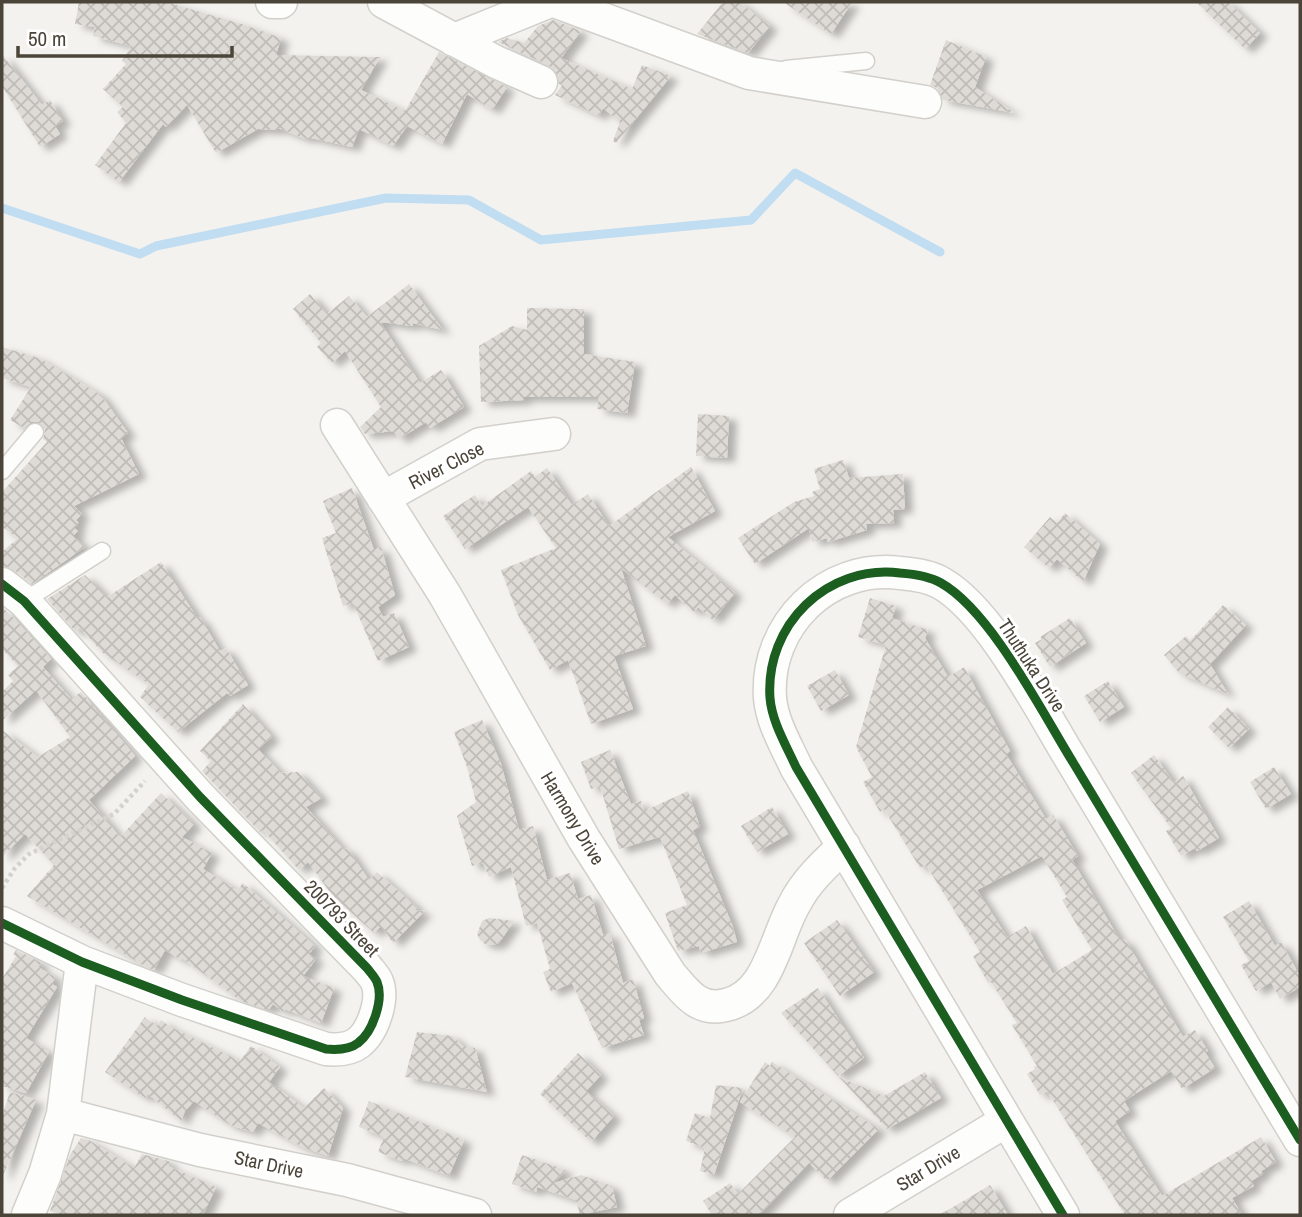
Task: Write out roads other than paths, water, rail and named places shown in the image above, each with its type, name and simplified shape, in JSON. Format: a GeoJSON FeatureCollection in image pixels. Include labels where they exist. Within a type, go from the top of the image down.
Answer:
{"type":"FeatureCollection","features":[{"type":"Feature","properties":{"kind":"street"},"geometry":{"type":"LineString","coordinates":[[272,2],[281,2]]}},
{"type":"Feature","properties":{"kind":"street"},"geometry":{"type":"LineString","coordinates":[[384,2],[541,82]]}},
{"type":"Feature","properties":{"kind":"street"},"geometry":{"type":"LineString","coordinates":[[454,40],[548,2]]}},
{"type":"Feature","properties":{"kind":"street"},"geometry":{"type":"LineString","coordinates":[[557,2],[749,72],[925,102]]}},
{"type":"Feature","properties":{"kind":"street","name":"Harmony Drive"},"geometry":{"type":"LineString","coordinates":[[337,425],[444,595],[584,839],[670,974],[687,994],[700,1004],[715,1008],[736,1003],[752,992],[762,979],[795,902],[817,872],[844,846]]}},
{"type":"Feature","properties":{"kind":"street","name":"River Close"},"geometry":{"type":"LineString","coordinates":[[383,498],[480,444],[554,433]]}},
{"type":"Feature","properties":{"kind":"street","name":"Thuthuka Drive"},"geometry":{"type":"LineString","coordinates":[[1063,1215],[796,767],[777,726],[770,698],[772,670],[778,645],[794,615],[820,592],[852,576],[885,571],[913,574],[940,582],[981,617],[1022,679],[1300,1140]]}},
{"type":"Feature","properties":{"kind":"street","name":"200793 Street"},"geometry":{"type":"LineString","coordinates":[[2,922],[82,962],[182,1000],[326,1049],[338,1050],[358,1044],[371,1026],[379,992],[376,981],[367,968],[165,760],[13,593]]}},
{"type":"Feature","properties":{"kind":"street"},"geometry":{"type":"LineString","coordinates":[[28,1215],[45,1174],[63,1114],[82,962]]}},
{"type":"Feature","properties":{"kind":"street","name":"Star Drive"},"geometry":{"type":"LineString","coordinates":[[63,1114],[200,1150],[347,1180],[475,1215]]}},
{"type":"Feature","properties":{"kind":"street","name":"Star Drive"},"geometry":{"type":"LineString","coordinates":[[850,1215],[1006,1121]]}},
{"type":"Feature","properties":{"kind":"lane"},"geometry":{"type":"LineString","coordinates":[[749,72],[866,61]]}},
{"type":"Feature","properties":{"kind":"lane"},"geometry":{"type":"LineString","coordinates":[[2,471],[35,432]]}},
{"type":"Feature","properties":{"kind":"lane"},"geometry":{"type":"LineString","coordinates":[[13,593],[102,551]]}},
{"type":"Feature","properties":{"kind":"waterway"},"geometry":{"type":"LineString","coordinates":[[2,208],[140,254],[156,246],[386,198],[469,200],[541,240],[751,220],[795,173],[940,252]]}}]}
